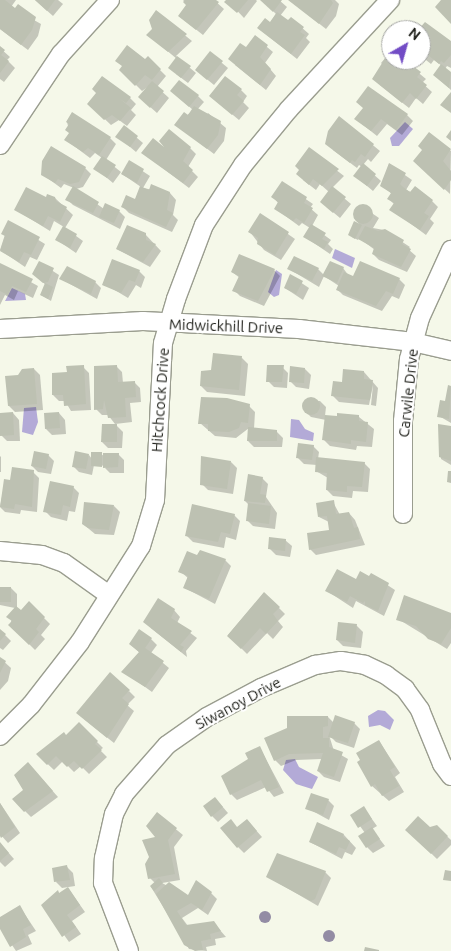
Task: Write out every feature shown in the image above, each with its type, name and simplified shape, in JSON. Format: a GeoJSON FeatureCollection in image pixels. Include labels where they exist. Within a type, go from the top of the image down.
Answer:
{"type":"FeatureCollection","features":[{"type":"Feature","properties":{"kind":"street"},"geometry":{"type":"LineString","coordinates":[[0,145],[62,54],[110,0]]}},
{"type":"Feature","properties":{"kind":"street","name":"Hitchcock Drive"},"geometry":{"type":"LineString","coordinates":[[0,736],[31,705],[80,642],[141,546],[150,522],[155,500],[163,343],[176,299],[204,225],[243,165],[290,109],[390,0]]}},
{"type":"Feature","properties":{"kind":"street","name":"Carwile Drive"},"geometry":{"type":"LineString","coordinates":[[403,514],[403,421],[413,342],[420,318],[451,250]]}},
{"type":"Feature","properties":{"kind":"street","name":"Midwickhill Drive"},"geometry":{"type":"LineString","coordinates":[[0,329],[143,321],[169,325],[300,329],[413,342],[451,351]]}},
{"type":"Feature","properties":{"kind":"street"},"geometry":{"type":"LineString","coordinates":[[0,551],[42,555],[64,563],[110,595]]}},
{"type":"Feature","properties":{"kind":"street","name":"Siwanoy Drive"},"geometry":{"type":"LineString","coordinates":[[129,951],[103,883],[104,858],[114,814],[129,789],[167,745],[207,717],[261,688],[315,665],[341,661],[365,665],[386,675],[405,690],[420,710],[442,764],[451,776]]}},
{"type":"Feature","properties":{"kind":"shaded area"},"geometry":{"type":"Polygon","coordinates":[[[405,122],[413,129],[399,146],[392,146],[390,138],[405,122]]]}},
{"type":"Feature","properties":{"kind":"shaded area"},"geometry":{"type":"Polygon","coordinates":[[[335,249],[355,258],[352,268],[332,258],[335,249]]]}},
{"type":"Feature","properties":{"kind":"shaded area"},"geometry":{"type":"Polygon","coordinates":[[[276,270],[282,274],[279,295],[274,297],[268,292],[276,270]]]}},
{"type":"Feature","properties":{"kind":"shaded area"},"geometry":{"type":"Polygon","coordinates":[[[12,288],[25,294],[26,300],[5,301],[12,288]]]}},
{"type":"Feature","properties":{"kind":"shaded area"},"geometry":{"type":"Polygon","coordinates":[[[36,407],[38,422],[33,435],[22,432],[24,408],[36,407]]]}},
{"type":"Feature","properties":{"kind":"shaded area"},"geometry":{"type":"Polygon","coordinates":[[[291,419],[299,420],[305,429],[314,433],[313,441],[290,437],[291,419]]]}},
{"type":"Feature","properties":{"kind":"shaded area"},"geometry":{"type":"Polygon","coordinates":[[[378,710],[385,711],[394,720],[390,730],[380,725],[369,727],[368,716],[378,710]]]}},
{"type":"Feature","properties":{"kind":"shaded area"},"geometry":{"type":"Polygon","coordinates":[[[295,759],[299,767],[318,777],[312,789],[296,784],[283,770],[286,760],[295,759]]]}},
{"type":"Feature","properties":{"kind":"building"},"geometry":{"type":"Polygon","coordinates":[[[0,0],[5,0],[15,8],[18,4],[36,17],[32,30],[21,45],[0,29],[0,0]]]}},
{"type":"Feature","properties":{"kind":"building"},"geometry":{"type":"Polygon","coordinates":[[[35,0],[55,0],[47,11],[35,0]]]}},
{"type":"Feature","properties":{"kind":"building"},"geometry":{"type":"Polygon","coordinates":[[[185,0],[216,0],[219,2],[196,30],[178,16],[186,5],[183,2],[185,0]]]}},
{"type":"Feature","properties":{"kind":"building"},"geometry":{"type":"Polygon","coordinates":[[[226,0],[248,0],[237,13],[224,2],[226,0]]]}},
{"type":"Feature","properties":{"kind":"building"},"geometry":{"type":"Polygon","coordinates":[[[260,0],[282,0],[273,12],[260,0]]]}},
{"type":"Feature","properties":{"kind":"building"},"geometry":{"type":"Polygon","coordinates":[[[288,0],[331,0],[333,3],[319,24],[288,0]]]}},
{"type":"Feature","properties":{"kind":"building"},"geometry":{"type":"Polygon","coordinates":[[[441,0],[451,0],[451,24],[435,7],[441,0]]]}},
{"type":"Feature","properties":{"kind":"building"},"geometry":{"type":"Polygon","coordinates":[[[156,10],[187,34],[168,52],[146,35],[152,29],[149,20],[156,10]]]}},
{"type":"Feature","properties":{"kind":"building"},"geometry":{"type":"Polygon","coordinates":[[[277,12],[288,20],[291,17],[304,27],[300,32],[305,35],[291,54],[257,28],[265,18],[270,22],[277,12]]]}},
{"type":"Feature","properties":{"kind":"building"},"geometry":{"type":"Polygon","coordinates":[[[431,26],[451,41],[451,55],[444,63],[441,61],[439,64],[431,57],[431,26]]]}},
{"type":"Feature","properties":{"kind":"building"},"geometry":{"type":"Polygon","coordinates":[[[255,35],[268,45],[260,57],[271,69],[260,85],[228,59],[240,43],[246,47],[255,35]]]}},
{"type":"Feature","properties":{"kind":"building"},"geometry":{"type":"Polygon","coordinates":[[[127,45],[145,59],[148,56],[161,69],[152,80],[145,75],[135,86],[119,70],[122,66],[115,61],[127,45]]]}},
{"type":"Feature","properties":{"kind":"building"},"geometry":{"type":"Polygon","coordinates":[[[0,46],[5,50],[1,55],[9,61],[0,73],[0,46]]]}},
{"type":"Feature","properties":{"kind":"building"},"geometry":{"type":"Polygon","coordinates":[[[210,51],[223,61],[207,80],[195,70],[210,51]]]}},
{"type":"Feature","properties":{"kind":"building"},"geometry":{"type":"Polygon","coordinates":[[[177,56],[191,66],[181,78],[168,68],[177,56]]]}},
{"type":"Feature","properties":{"kind":"building"},"geometry":{"type":"Polygon","coordinates":[[[441,64],[451,72],[449,88],[433,75],[441,64]]]}},
{"type":"Feature","properties":{"kind":"building"},"geometry":{"type":"Polygon","coordinates":[[[381,65],[381,70],[418,70],[421,72],[417,77],[427,85],[416,99],[410,93],[402,103],[372,79],[381,65]]]}},
{"type":"Feature","properties":{"kind":"building"},"geometry":{"type":"Polygon","coordinates":[[[102,76],[131,97],[126,103],[120,99],[131,108],[120,121],[112,115],[104,120],[87,104],[96,93],[92,89],[102,76]]]}},
{"type":"Feature","properties":{"kind":"building"},"geometry":{"type":"Polygon","coordinates":[[[225,76],[242,89],[237,95],[244,101],[232,115],[209,96],[225,76]]]}},
{"type":"Feature","properties":{"kind":"building"},"geometry":{"type":"Polygon","coordinates":[[[179,80],[199,95],[189,107],[170,91],[179,80]]]}},
{"type":"Feature","properties":{"kind":"building"},"geometry":{"type":"Polygon","coordinates":[[[152,81],[164,91],[150,108],[138,97],[152,81]]]}},
{"type":"Feature","properties":{"kind":"building"},"geometry":{"type":"Polygon","coordinates":[[[368,86],[408,114],[396,130],[381,119],[371,131],[354,119],[363,108],[356,102],[368,86]]]}},
{"type":"Feature","properties":{"kind":"building"},"geometry":{"type":"Polygon","coordinates":[[[451,92],[451,113],[440,105],[451,92]]]}},
{"type":"Feature","properties":{"kind":"building"},"geometry":{"type":"Polygon","coordinates":[[[194,106],[221,121],[218,135],[207,149],[174,125],[184,112],[188,115],[194,106]]]}},
{"type":"Feature","properties":{"kind":"building"},"geometry":{"type":"Polygon","coordinates":[[[72,112],[111,137],[99,155],[88,148],[83,152],[64,140],[69,133],[65,130],[69,124],[66,122],[72,112]]]}},
{"type":"Feature","properties":{"kind":"building"},"geometry":{"type":"Polygon","coordinates":[[[339,116],[374,144],[365,157],[361,154],[355,162],[352,160],[350,163],[325,144],[328,131],[339,116]]]}},
{"type":"Feature","properties":{"kind":"building"},"geometry":{"type":"Polygon","coordinates":[[[124,125],[138,136],[130,147],[115,137],[124,125]]]}},
{"type":"Feature","properties":{"kind":"building"},"geometry":{"type":"Polygon","coordinates":[[[169,129],[191,147],[183,161],[193,170],[183,183],[141,153],[153,138],[164,147],[159,141],[169,129]]]}},
{"type":"Feature","properties":{"kind":"building"},"geometry":{"type":"Polygon","coordinates":[[[451,130],[451,141],[446,137],[451,130]]]}},
{"type":"Feature","properties":{"kind":"building"},"geometry":{"type":"Polygon","coordinates":[[[429,132],[451,149],[443,161],[451,171],[451,180],[444,190],[413,161],[422,150],[418,146],[429,132]]]}},
{"type":"Feature","properties":{"kind":"building"},"geometry":{"type":"Polygon","coordinates":[[[51,146],[86,167],[79,182],[70,184],[58,179],[55,183],[41,175],[42,161],[51,146]]]}},
{"type":"Feature","properties":{"kind":"building"},"geometry":{"type":"Polygon","coordinates":[[[309,147],[339,169],[322,186],[313,179],[309,185],[296,174],[299,170],[295,166],[309,147]]]}},
{"type":"Feature","properties":{"kind":"building"},"geometry":{"type":"Polygon","coordinates":[[[102,156],[116,165],[107,178],[93,169],[102,156]]]}},
{"type":"Feature","properties":{"kind":"building"},"geometry":{"type":"Polygon","coordinates":[[[129,160],[144,169],[137,183],[121,174],[129,160]]]}},
{"type":"Feature","properties":{"kind":"building"},"geometry":{"type":"Polygon","coordinates":[[[363,163],[376,174],[367,186],[353,176],[363,163]]]}},
{"type":"Feature","properties":{"kind":"building"},"geometry":{"type":"Polygon","coordinates":[[[389,163],[406,173],[400,184],[403,187],[410,192],[415,186],[433,200],[424,213],[429,216],[420,230],[389,210],[394,203],[387,199],[391,193],[380,186],[389,163]]]}},
{"type":"Feature","properties":{"kind":"building"},"geometry":{"type":"Polygon","coordinates":[[[282,181],[307,197],[304,203],[313,208],[304,223],[296,218],[293,221],[274,209],[278,202],[271,197],[282,181]]]}},
{"type":"Feature","properties":{"kind":"building"},"geometry":{"type":"Polygon","coordinates":[[[151,184],[170,192],[167,210],[173,213],[166,227],[121,207],[126,195],[135,199],[140,186],[149,190],[151,184]]]}},
{"type":"Feature","properties":{"kind":"building"},"geometry":{"type":"Polygon","coordinates":[[[73,186],[99,202],[93,213],[65,200],[73,186]]]}},
{"type":"Feature","properties":{"kind":"building"},"geometry":{"type":"Polygon","coordinates":[[[332,186],[346,197],[333,213],[320,202],[332,186]]]}},
{"type":"Feature","properties":{"kind":"building"},"geometry":{"type":"Polygon","coordinates":[[[26,187],[46,197],[47,194],[55,197],[56,201],[67,207],[60,222],[48,216],[43,226],[14,210],[26,187]]]}},
{"type":"Feature","properties":{"kind":"building"},"geometry":{"type":"Polygon","coordinates":[[[105,203],[120,210],[114,223],[99,217],[105,203]]]}},
{"type":"Feature","properties":{"kind":"building"},"geometry":{"type":"Polygon","coordinates":[[[363,204],[370,207],[373,214],[370,221],[363,224],[356,221],[353,214],[356,207],[363,204]]]}},
{"type":"Feature","properties":{"kind":"building"},"geometry":{"type":"Polygon","coordinates":[[[260,213],[289,232],[275,255],[257,244],[258,238],[248,232],[260,213]]]}},
{"type":"Feature","properties":{"kind":"building"},"geometry":{"type":"Polygon","coordinates":[[[8,220],[40,237],[31,255],[24,252],[19,262],[0,251],[5,236],[1,234],[8,220]]]}},
{"type":"Feature","properties":{"kind":"building"},"geometry":{"type":"Polygon","coordinates":[[[354,221],[362,225],[355,239],[348,235],[354,221]]]}},
{"type":"Feature","properties":{"kind":"building"},"geometry":{"type":"Polygon","coordinates":[[[311,224],[326,233],[322,239],[328,242],[324,249],[303,237],[311,224]]]}},
{"type":"Feature","properties":{"kind":"building"},"geometry":{"type":"Polygon","coordinates":[[[127,225],[146,233],[146,240],[156,244],[143,262],[116,249],[127,225]]]}},
{"type":"Feature","properties":{"kind":"building"},"geometry":{"type":"Polygon","coordinates":[[[63,226],[77,234],[70,248],[55,240],[63,226]]]}},
{"type":"Feature","properties":{"kind":"building"},"geometry":{"type":"Polygon","coordinates":[[[365,226],[378,231],[385,229],[404,240],[402,244],[411,249],[401,267],[372,254],[374,248],[358,239],[365,226]]]}},
{"type":"Feature","properties":{"kind":"building"},"geometry":{"type":"Polygon","coordinates":[[[239,254],[275,269],[258,301],[232,291],[239,276],[231,272],[239,254]]]}},
{"type":"Feature","properties":{"kind":"building"},"geometry":{"type":"Polygon","coordinates":[[[294,256],[319,268],[312,281],[287,269],[294,256]]]}},
{"type":"Feature","properties":{"kind":"building"},"geometry":{"type":"Polygon","coordinates":[[[112,259],[140,270],[135,282],[129,280],[121,293],[102,285],[112,259]]]}},
{"type":"Feature","properties":{"kind":"building"},"geometry":{"type":"Polygon","coordinates":[[[39,261],[54,268],[48,282],[43,283],[32,274],[39,261]]]}},
{"type":"Feature","properties":{"kind":"building"},"geometry":{"type":"Polygon","coordinates":[[[330,261],[344,267],[337,283],[322,276],[330,261]]]}},
{"type":"Feature","properties":{"kind":"building"},"geometry":{"type":"Polygon","coordinates":[[[360,261],[400,278],[393,294],[386,291],[376,306],[336,290],[344,272],[353,276],[360,261]]]}},
{"type":"Feature","properties":{"kind":"building"},"geometry":{"type":"Polygon","coordinates":[[[0,263],[33,279],[26,292],[12,286],[8,295],[0,291],[0,263]]]}},
{"type":"Feature","properties":{"kind":"building"},"geometry":{"type":"Polygon","coordinates":[[[67,266],[96,281],[91,294],[59,279],[67,266]]]}},
{"type":"Feature","properties":{"kind":"building"},"geometry":{"type":"Polygon","coordinates":[[[290,274],[303,281],[296,294],[284,288],[290,274]]]}},
{"type":"Feature","properties":{"kind":"building"},"geometry":{"type":"Polygon","coordinates":[[[45,283],[53,287],[48,299],[40,295],[45,283]]]}},
{"type":"Feature","properties":{"kind":"building"},"geometry":{"type":"Polygon","coordinates":[[[213,353],[242,356],[239,390],[200,386],[201,371],[211,370],[213,353]]]}},
{"type":"Feature","properties":{"kind":"building"},"geometry":{"type":"Polygon","coordinates":[[[84,365],[86,404],[64,406],[63,395],[52,395],[52,373],[67,372],[66,366],[84,365]]]}},
{"type":"Feature","properties":{"kind":"building"},"geometry":{"type":"Polygon","coordinates":[[[117,365],[118,382],[135,381],[136,397],[125,398],[126,417],[108,418],[104,400],[103,409],[94,410],[94,366],[117,365]]]}},
{"type":"Feature","properties":{"kind":"building"},"geometry":{"type":"Polygon","coordinates":[[[267,365],[284,365],[282,382],[266,382],[267,365]]]}},
{"type":"Feature","properties":{"kind":"building"},"geometry":{"type":"Polygon","coordinates":[[[290,366],[305,368],[304,383],[289,382],[290,366]]]}},
{"type":"Feature","properties":{"kind":"building"},"geometry":{"type":"Polygon","coordinates":[[[34,368],[37,404],[8,406],[5,376],[18,375],[22,369],[34,368]]]}},
{"type":"Feature","properties":{"kind":"building"},"geometry":{"type":"Polygon","coordinates":[[[343,369],[364,371],[364,379],[373,380],[370,400],[331,396],[333,381],[342,382],[343,369]]]}},
{"type":"Feature","properties":{"kind":"building"},"geometry":{"type":"Polygon","coordinates":[[[448,385],[451,386],[449,419],[437,417],[440,400],[445,401],[448,385]]]}},
{"type":"Feature","properties":{"kind":"building"},"geometry":{"type":"Polygon","coordinates":[[[201,397],[227,398],[250,404],[248,423],[241,422],[239,428],[229,432],[208,431],[208,424],[198,424],[201,397]]]}},
{"type":"Feature","properties":{"kind":"building"},"geometry":{"type":"Polygon","coordinates":[[[311,397],[317,400],[320,406],[317,412],[311,415],[305,412],[302,406],[305,400],[311,397]]]}},
{"type":"Feature","properties":{"kind":"building"},"geometry":{"type":"Polygon","coordinates":[[[13,412],[14,435],[0,436],[0,413],[13,412]]]}},
{"type":"Feature","properties":{"kind":"building"},"geometry":{"type":"Polygon","coordinates":[[[59,412],[60,428],[45,429],[44,413],[59,412]]]}},
{"type":"Feature","properties":{"kind":"building"},"geometry":{"type":"Polygon","coordinates":[[[337,413],[359,415],[359,421],[368,422],[366,442],[351,440],[351,444],[322,440],[325,415],[337,416],[337,413]]]}},
{"type":"Feature","properties":{"kind":"building"},"geometry":{"type":"Polygon","coordinates":[[[102,424],[117,424],[117,442],[101,442],[102,424]]]}},
{"type":"Feature","properties":{"kind":"building"},"geometry":{"type":"Polygon","coordinates":[[[438,424],[451,426],[451,461],[439,457],[438,424]]]}},
{"type":"Feature","properties":{"kind":"building"},"geometry":{"type":"Polygon","coordinates":[[[248,427],[277,430],[277,441],[247,441],[248,427]]]}},
{"type":"Feature","properties":{"kind":"building"},"geometry":{"type":"Polygon","coordinates":[[[298,443],[314,445],[312,460],[296,458],[298,443]]]}},
{"type":"Feature","properties":{"kind":"building"},"geometry":{"type":"Polygon","coordinates":[[[34,451],[49,454],[46,469],[31,466],[34,451]]]}},
{"type":"Feature","properties":{"kind":"building"},"geometry":{"type":"Polygon","coordinates":[[[75,451],[89,454],[86,469],[72,467],[75,451]]]}},
{"type":"Feature","properties":{"kind":"building"},"geometry":{"type":"Polygon","coordinates":[[[91,452],[102,452],[102,467],[91,466],[91,452]]]}},
{"type":"Feature","properties":{"kind":"building"},"geometry":{"type":"Polygon","coordinates":[[[103,453],[119,453],[118,467],[103,468],[103,453]]]}},
{"type":"Feature","properties":{"kind":"building"},"geometry":{"type":"Polygon","coordinates":[[[201,456],[231,461],[227,489],[200,485],[201,456]]]}},
{"type":"Feature","properties":{"kind":"building"},"geometry":{"type":"Polygon","coordinates":[[[316,457],[365,462],[362,487],[347,486],[347,492],[326,490],[327,473],[315,472],[316,457]]]}},
{"type":"Feature","properties":{"kind":"building"},"geometry":{"type":"Polygon","coordinates":[[[12,467],[34,470],[32,507],[15,504],[14,509],[0,507],[4,479],[10,480],[12,467]]]}},
{"type":"Feature","properties":{"kind":"building"},"geometry":{"type":"Polygon","coordinates":[[[448,471],[451,471],[451,483],[447,482],[448,471]]]}},
{"type":"Feature","properties":{"kind":"building"},"geometry":{"type":"Polygon","coordinates":[[[248,474],[263,477],[260,494],[266,495],[265,503],[244,501],[248,474]]]}},
{"type":"Feature","properties":{"kind":"building"},"geometry":{"type":"Polygon","coordinates":[[[50,481],[74,486],[70,507],[63,505],[61,515],[43,512],[50,481]]]}},
{"type":"Feature","properties":{"kind":"building"},"geometry":{"type":"Polygon","coordinates":[[[334,500],[336,514],[349,512],[354,528],[358,527],[360,539],[309,550],[307,533],[329,530],[327,516],[318,517],[316,503],[334,500]]]}},
{"type":"Feature","properties":{"kind":"building"},"geometry":{"type":"Polygon","coordinates":[[[84,502],[114,505],[109,530],[88,528],[82,524],[84,502]]]}},
{"type":"Feature","properties":{"kind":"building"},"geometry":{"type":"Polygon","coordinates":[[[248,503],[271,506],[269,524],[246,521],[248,503]]]}},
{"type":"Feature","properties":{"kind":"building"},"geometry":{"type":"Polygon","coordinates":[[[192,504],[235,514],[230,534],[221,532],[218,542],[185,536],[192,504]]]}},
{"type":"Feature","properties":{"kind":"building"},"geometry":{"type":"Polygon","coordinates":[[[269,537],[286,539],[285,551],[268,549],[269,537]]]}},
{"type":"Feature","properties":{"kind":"building"},"geometry":{"type":"Polygon","coordinates":[[[200,550],[226,559],[209,599],[183,588],[188,576],[178,572],[187,551],[197,555],[200,550]]]}},
{"type":"Feature","properties":{"kind":"building"},"geometry":{"type":"Polygon","coordinates":[[[337,569],[356,579],[360,571],[369,576],[371,573],[389,583],[378,611],[365,605],[365,601],[363,603],[350,596],[347,602],[325,591],[337,569]]]}},
{"type":"Feature","properties":{"kind":"building"},"geometry":{"type":"Polygon","coordinates":[[[0,587],[11,587],[11,602],[0,602],[0,587]]]}},
{"type":"Feature","properties":{"kind":"building"},"geometry":{"type":"Polygon","coordinates":[[[264,592],[280,607],[273,614],[278,621],[266,634],[260,628],[241,649],[227,636],[264,592]]]}},
{"type":"Feature","properties":{"kind":"building"},"geometry":{"type":"Polygon","coordinates":[[[404,595],[451,613],[451,628],[441,644],[428,639],[416,626],[396,620],[404,595]]]}},
{"type":"Feature","properties":{"kind":"building"},"geometry":{"type":"Polygon","coordinates":[[[158,598],[175,609],[171,618],[192,631],[180,645],[184,647],[181,652],[143,622],[158,598]]]}},
{"type":"Feature","properties":{"kind":"building"},"geometry":{"type":"Polygon","coordinates":[[[29,601],[45,617],[36,629],[39,632],[29,645],[8,625],[12,621],[6,617],[16,606],[21,610],[29,601]]]}},
{"type":"Feature","properties":{"kind":"building"},"geometry":{"type":"Polygon","coordinates":[[[338,622],[357,624],[355,643],[336,640],[338,622]]]}},
{"type":"Feature","properties":{"kind":"building"},"geometry":{"type":"Polygon","coordinates":[[[0,629],[6,634],[0,641],[0,629]]]}},
{"type":"Feature","properties":{"kind":"building"},"geometry":{"type":"Polygon","coordinates":[[[139,629],[152,638],[145,648],[164,661],[145,687],[121,672],[139,652],[129,644],[139,629]]]}},
{"type":"Feature","properties":{"kind":"building"},"geometry":{"type":"Polygon","coordinates":[[[0,657],[6,661],[0,673],[0,657]]]}},
{"type":"Feature","properties":{"kind":"building"},"geometry":{"type":"Polygon","coordinates":[[[110,672],[130,690],[122,698],[129,704],[107,738],[76,713],[110,672]]]}},
{"type":"Feature","properties":{"kind":"building"},"geometry":{"type":"Polygon","coordinates":[[[335,715],[355,722],[348,743],[328,737],[335,715]]]}},
{"type":"Feature","properties":{"kind":"building"},"geometry":{"type":"Polygon","coordinates":[[[287,716],[328,716],[328,726],[323,727],[323,738],[329,738],[329,747],[343,752],[334,777],[317,771],[323,753],[289,754],[274,761],[264,738],[287,728],[287,716]]]}},
{"type":"Feature","properties":{"kind":"building"},"geometry":{"type":"Polygon","coordinates":[[[79,722],[98,741],[95,744],[102,750],[82,769],[74,761],[67,767],[56,756],[47,765],[36,754],[64,732],[66,735],[79,722]]]}},
{"type":"Feature","properties":{"kind":"building"},"geometry":{"type":"Polygon","coordinates":[[[379,740],[395,767],[390,770],[399,786],[382,796],[375,784],[371,787],[357,762],[360,760],[356,753],[379,740]]]}},
{"type":"Feature","properties":{"kind":"building"},"geometry":{"type":"Polygon","coordinates":[[[260,746],[279,787],[267,792],[261,780],[230,795],[221,776],[248,759],[245,753],[260,746]]]}},
{"type":"Feature","properties":{"kind":"building"},"geometry":{"type":"Polygon","coordinates":[[[28,762],[53,791],[24,812],[12,799],[23,790],[14,775],[28,762]]]}},
{"type":"Feature","properties":{"kind":"building"},"geometry":{"type":"Polygon","coordinates":[[[311,793],[329,799],[323,815],[305,809],[311,793]]]}},
{"type":"Feature","properties":{"kind":"building"},"geometry":{"type":"Polygon","coordinates":[[[215,797],[223,807],[211,817],[203,806],[215,797]]]}},
{"type":"Feature","properties":{"kind":"building"},"geometry":{"type":"Polygon","coordinates":[[[0,803],[15,827],[1,838],[0,836],[0,803]]]}},
{"type":"Feature","properties":{"kind":"building"},"geometry":{"type":"Polygon","coordinates":[[[364,806],[372,819],[358,828],[350,815],[364,806]]]}},
{"type":"Feature","properties":{"kind":"building"},"geometry":{"type":"Polygon","coordinates":[[[157,812],[177,828],[168,840],[175,874],[148,879],[145,864],[149,857],[142,840],[155,837],[146,826],[157,812]]]}},
{"type":"Feature","properties":{"kind":"building"},"geometry":{"type":"Polygon","coordinates":[[[418,816],[430,827],[437,825],[448,836],[431,854],[405,830],[418,816]]]}},
{"type":"Feature","properties":{"kind":"building"},"geometry":{"type":"Polygon","coordinates":[[[231,819],[237,827],[247,819],[257,831],[237,848],[220,828],[231,819]]]}},
{"type":"Feature","properties":{"kind":"building"},"geometry":{"type":"Polygon","coordinates":[[[317,822],[344,834],[343,837],[350,841],[346,850],[339,847],[336,854],[309,842],[317,822]]]}},
{"type":"Feature","properties":{"kind":"building"},"geometry":{"type":"Polygon","coordinates":[[[372,827],[380,839],[366,848],[358,836],[372,827]]]}},
{"type":"Feature","properties":{"kind":"building"},"geometry":{"type":"Polygon","coordinates":[[[0,842],[9,853],[0,861],[0,842]]]}},
{"type":"Feature","properties":{"kind":"building"},"geometry":{"type":"Polygon","coordinates":[[[277,853],[326,871],[315,899],[311,901],[266,877],[277,853]]]}},
{"type":"Feature","properties":{"kind":"building"},"geometry":{"type":"Polygon","coordinates":[[[67,865],[70,880],[54,882],[52,868],[67,865]]]}},
{"type":"Feature","properties":{"kind":"building"},"geometry":{"type":"Polygon","coordinates":[[[445,870],[451,871],[451,881],[443,880],[445,870]]]}},
{"type":"Feature","properties":{"kind":"building"},"geometry":{"type":"Polygon","coordinates":[[[159,878],[163,883],[154,891],[150,886],[159,878]]]}},
{"type":"Feature","properties":{"kind":"building"},"geometry":{"type":"Polygon","coordinates":[[[196,880],[212,892],[202,910],[191,903],[177,911],[186,925],[214,921],[221,931],[210,934],[211,939],[201,941],[203,950],[195,951],[184,945],[156,894],[169,882],[188,895],[196,880]]]}},
{"type":"Feature","properties":{"kind":"building"},"geometry":{"type":"Polygon","coordinates":[[[68,887],[80,905],[67,915],[76,927],[62,937],[41,905],[58,890],[59,893],[68,887]]]}},
{"type":"Feature","properties":{"kind":"building"},"geometry":{"type":"Polygon","coordinates":[[[20,905],[31,925],[23,929],[26,937],[10,947],[0,929],[0,917],[20,905]]]}},
{"type":"Feature","properties":{"kind":"building"},"geometry":{"type":"Polygon","coordinates":[[[365,947],[379,950],[379,951],[364,951],[365,947]]]}}]}
